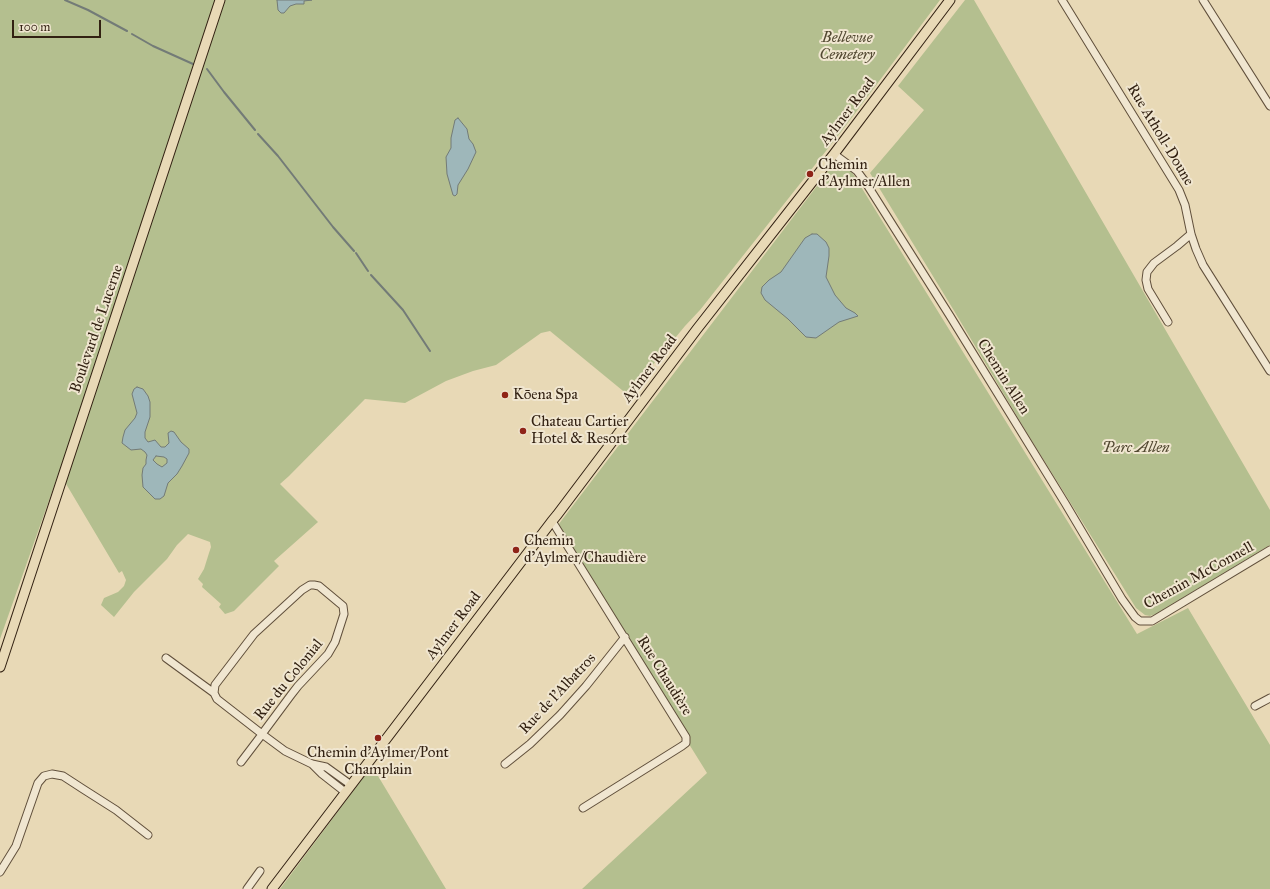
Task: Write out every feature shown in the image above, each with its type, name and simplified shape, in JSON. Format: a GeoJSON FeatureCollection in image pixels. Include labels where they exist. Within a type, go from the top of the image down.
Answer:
{"type":"FeatureCollection","features":[{"type":"Feature","properties":{"kind":"main road","name":"Boulevard de Lucerne"},"geometry":{"type":"LineString","coordinates":[[0,666],[220,0]]}},
{"type":"Feature","properties":{"kind":"main road","name":"Aylmer Road"},"geometry":{"type":"LineString","coordinates":[[272,889],[697,329],[834,154],[950,0]]}},
{"type":"Feature","properties":{"kind":"street","name":"Rue Atholl-Doune"},"geometry":{"type":"LineString","coordinates":[[1062,0],[1179,190],[1185,205],[1191,234],[1204,265],[1270,371]]}},
{"type":"Feature","properties":{"kind":"street"},"geometry":{"type":"LineString","coordinates":[[1203,0],[1270,106]]}},
{"type":"Feature","properties":{"kind":"street","name":"Chemin Allen"},"geometry":{"type":"LineString","coordinates":[[834,154],[857,170],[866,183],[1061,497],[1122,599],[1135,617],[1140,621]]}},
{"type":"Feature","properties":{"kind":"street"},"geometry":{"type":"LineString","coordinates":[[1168,322],[1148,289],[1146,280],[1147,272],[1154,263],[1191,234]]}},
{"type":"Feature","properties":{"kind":"street","name":"Rue Chaudière"},"geometry":{"type":"LineString","coordinates":[[552,520],[686,737],[686,743],[583,808]]}},
{"type":"Feature","properties":{"kind":"street","name":"Chemin McConnell"},"geometry":{"type":"LineString","coordinates":[[1140,621],[1152,621],[1270,550]]}},
{"type":"Feature","properties":{"kind":"street","name":"Rue du Colonial"},"geometry":{"type":"LineString","coordinates":[[214,694],[215,685],[254,634],[307,587],[314,585],[318,586],[341,603],[344,614],[334,646],[298,686],[241,762]]}},
{"type":"Feature","properties":{"kind":"street","name":"Rue de l'Albatros"},"geometry":{"type":"LineString","coordinates":[[505,764],[530,744],[560,715],[586,686],[625,637]]}},
{"type":"Feature","properties":{"kind":"street"},"geometry":{"type":"LineString","coordinates":[[166,658],[214,694],[217,699],[262,734],[293,756],[312,764],[326,767],[348,789]]}},
{"type":"Feature","properties":{"kind":"street"},"geometry":{"type":"LineString","coordinates":[[1256,706],[1270,698]]}},
{"type":"Feature","properties":{"kind":"street"},"geometry":{"type":"LineString","coordinates":[[0,872],[16,846],[38,783],[44,776],[56,774],[63,776],[116,810],[148,835]]}},
{"type":"Feature","properties":{"kind":"street"},"geometry":{"type":"LineString","coordinates":[[247,889],[260,871]]}},
{"type":"Feature","properties":{"kind":"green space","name":"Bellevue Cemetery"},"geometry":{"type":"Polygon","coordinates":[[[0,0],[940,0],[841,132],[700,310],[628,395],[550,331],[541,333],[496,365],[473,371],[446,381],[405,403],[365,399],[280,484],[318,522],[274,561],[279,566],[234,611],[225,614],[219,607],[221,604],[202,587],[203,584],[198,579],[204,569],[211,547],[210,542],[188,534],[177,545],[167,559],[134,592],[114,617],[101,605],[104,598],[118,592],[124,586],[126,580],[122,571],[119,573],[59,472],[0,639],[0,0]]]}},
{"type":"Feature","properties":{"kind":"green space","name":"Parc Allen"},"geometry":{"type":"Polygon","coordinates":[[[965,0],[974,0],[1270,510],[1270,545],[1156,614],[1150,616],[1145,615],[1136,608],[1027,433],[870,173],[924,110],[898,86],[965,0]]]}},
{"type":"Feature","properties":{"kind":"green space"},"geometry":{"type":"Polygon","coordinates":[[[836,161],[847,164],[1137,634],[1188,608],[1270,745],[1270,889],[582,889],[707,773],[555,529],[836,161]]]}},
{"type":"Feature","properties":{"kind":"green space"},"geometry":{"type":"Polygon","coordinates":[[[372,766],[446,889],[280,889],[372,766]]]}},
{"type":"Feature","properties":{"kind":"water"},"geometry":{"type":"Polygon","coordinates":[[[277,0],[312,0],[304,1],[304,4],[290,6],[284,13],[281,13],[278,10],[277,0]]]}},
{"type":"Feature","properties":{"kind":"water"},"geometry":{"type":"Polygon","coordinates":[[[458,118],[467,129],[469,139],[476,152],[458,185],[457,194],[455,196],[453,195],[447,174],[446,157],[451,148],[451,138],[455,120],[458,118]]]}},
{"type":"Feature","properties":{"kind":"water"},"geometry":{"type":"Polygon","coordinates":[[[812,234],[817,234],[826,242],[829,248],[826,277],[835,295],[846,308],[858,316],[839,322],[816,338],[806,337],[788,319],[765,300],[761,293],[762,287],[781,272],[805,238],[812,234]]]}},
{"type":"Feature","properties":{"kind":"water"},"geometry":{"type":"Polygon","coordinates":[[[137,387],[143,389],[150,402],[150,417],[145,432],[145,438],[148,442],[155,440],[161,447],[165,447],[169,443],[168,433],[171,431],[174,432],[181,442],[189,449],[189,453],[182,466],[177,474],[168,483],[164,496],[160,499],[155,499],[143,487],[142,475],[143,468],[146,464],[147,455],[145,452],[141,449],[131,450],[122,443],[125,430],[135,418],[137,413],[132,394],[134,389],[137,387]],[[156,456],[153,460],[162,467],[167,463],[167,459],[156,456]]]}},
{"type":"Feature","properties":{"kind":"waterway"},"geometry":{"type":"LineString","coordinates":[[65,0],[88,10],[127,31]]}},
{"type":"Feature","properties":{"kind":"waterway"},"geometry":{"type":"LineString","coordinates":[[132,34],[153,46],[193,64]]}},
{"type":"Feature","properties":{"kind":"waterway"},"geometry":{"type":"LineString","coordinates":[[207,69],[255,130]]}},
{"type":"Feature","properties":{"kind":"waterway"},"geometry":{"type":"LineString","coordinates":[[258,134],[278,156],[333,227],[354,251]]}},
{"type":"Feature","properties":{"kind":"waterway"},"geometry":{"type":"LineString","coordinates":[[356,253],[368,271]]}},
{"type":"Feature","properties":{"kind":"waterway"},"geometry":{"type":"LineString","coordinates":[[371,275],[403,310],[430,351]]}},
{"type":"Feature","properties":{"kind":"place","name":"Chemin d'Aylmer/Allen"},"geometry":{"type":"Point","coordinates":[810,174]}},
{"type":"Feature","properties":{"kind":"place","name":"Kōena Spa"},"geometry":{"type":"Point","coordinates":[505,395]}},
{"type":"Feature","properties":{"kind":"place","name":"Chateau Cartier Hotel & Resort"},"geometry":{"type":"Point","coordinates":[523,431]}},
{"type":"Feature","properties":{"kind":"place","name":"Chemin d'Aylmer/Chaudière"},"geometry":{"type":"Point","coordinates":[516,550]}},
{"type":"Feature","properties":{"kind":"place","name":"Chemin d'Aylmer/Pont Champlain"},"geometry":{"type":"Point","coordinates":[378,738]}}]}
